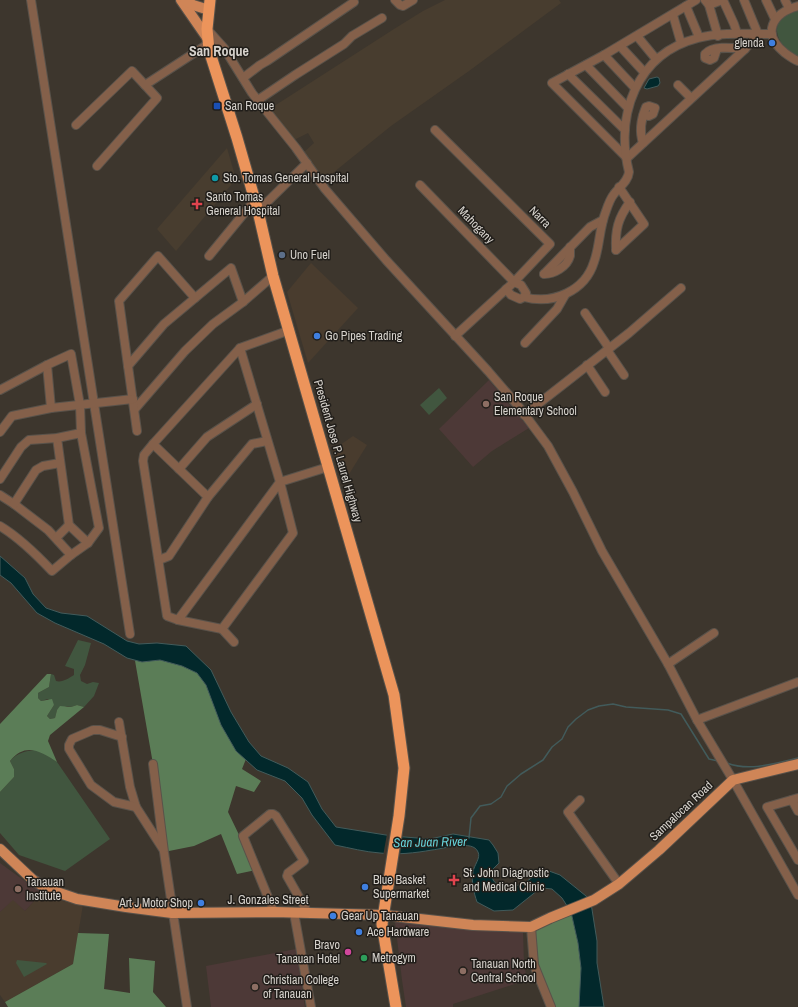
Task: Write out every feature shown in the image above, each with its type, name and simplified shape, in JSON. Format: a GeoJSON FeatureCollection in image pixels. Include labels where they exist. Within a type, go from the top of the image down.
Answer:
{"type":"FeatureCollection","features":[{"type":"Feature","properties":{"kind":"highway","name":"President Jose P. Laurel Highway"},"geometry":{"type":"LineString","coordinates":[[210,5],[208,38],[255,200],[274,276],[328,467],[394,695],[404,768],[399,816],[384,902],[382,924],[396,1007]]}},
{"type":"Feature","properties":{"kind":"highway","name":"President Jose P. Laurel Highway"},"geometry":{"type":"LineString","coordinates":[[384,915],[388,922],[402,1007]]}},
{"type":"Feature","properties":{"kind":"main road"},"geometry":{"type":"LineString","coordinates":[[181,0],[208,38]]}},
{"type":"Feature","properties":{"kind":"main road"},"geometry":{"type":"LineString","coordinates":[[185,0],[193,5],[210,5]]}},
{"type":"Feature","properties":{"kind":"main road","name":"Sampalocan Road"},"geometry":{"type":"LineString","coordinates":[[531,928],[550,918],[594,900],[619,884],[659,850],[733,780],[798,764]]}},
{"type":"Feature","properties":{"kind":"main road","name":"J. Gonzales Street"},"geometry":{"type":"LineString","coordinates":[[0,850],[33,880],[48,889],[82,900],[126,907],[172,913],[294,912],[384,915],[473,925],[531,928]]}},
{"type":"Feature","properties":{"kind":"street"},"geometry":{"type":"LineString","coordinates":[[31,0],[130,634]]}},
{"type":"Feature","properties":{"kind":"street"},"geometry":{"type":"LineString","coordinates":[[395,0],[400,5],[404,6],[414,0]]}},
{"type":"Feature","properties":{"kind":"street"},"geometry":{"type":"LineString","coordinates":[[627,158],[552,83],[604,56],[696,0]]}},
{"type":"Feature","properties":{"kind":"street"},"geometry":{"type":"LineString","coordinates":[[718,36],[707,3],[722,0],[734,24],[737,34]]}},
{"type":"Feature","properties":{"kind":"street"},"geometry":{"type":"LineString","coordinates":[[744,0],[758,34]]}},
{"type":"Feature","properties":{"kind":"street"},"geometry":{"type":"LineString","coordinates":[[766,0],[775,19]]}},
{"type":"Feature","properties":{"kind":"street"},"geometry":{"type":"LineString","coordinates":[[785,0],[789,8]]}},
{"type":"Feature","properties":{"kind":"street"},"geometry":{"type":"LineString","coordinates":[[243,78],[354,2]]}},
{"type":"Feature","properties":{"kind":"street"},"geometry":{"type":"LineString","coordinates":[[686,6],[699,38]]}},
{"type":"Feature","properties":{"kind":"street"},"geometry":{"type":"LineString","coordinates":[[798,6],[789,8],[775,19],[771,34],[776,46],[798,61]]}},
{"type":"Feature","properties":{"kind":"street"},"geometry":{"type":"LineString","coordinates":[[673,14],[681,43]]}},
{"type":"Feature","properties":{"kind":"street"},"geometry":{"type":"LineString","coordinates":[[258,100],[344,44],[352,36],[382,18]]}},
{"type":"Feature","properties":{"kind":"street"},"geometry":{"type":"LineString","coordinates":[[506,289],[511,295],[520,299],[525,295],[531,299],[554,298],[565,295],[579,286],[588,276],[594,264],[603,220],[612,196],[628,177],[629,172],[625,130],[628,108],[635,88],[644,72],[656,59],[681,43],[699,38],[737,34],[771,34]]}},
{"type":"Feature","properties":{"kind":"street"},"geometry":{"type":"LineString","coordinates":[[627,158],[745,49],[758,34]]}},
{"type":"Feature","properties":{"kind":"street"},"geometry":{"type":"LineString","coordinates":[[637,36],[656,59]]}},
{"type":"Feature","properties":{"kind":"street"},"geometry":{"type":"LineString","coordinates":[[145,85],[208,38],[224,48],[258,100],[307,163],[325,189],[357,227],[485,368],[524,415],[548,446],[574,492],[602,551],[668,664],[697,720],[798,895]]}},
{"type":"Feature","properties":{"kind":"street"},"geometry":{"type":"LineString","coordinates":[[620,46],[644,72]]}},
{"type":"Feature","properties":{"kind":"street"},"geometry":{"type":"LineString","coordinates":[[717,49],[726,47],[745,49]]}},
{"type":"Feature","properties":{"kind":"street"},"geometry":{"type":"LineString","coordinates":[[604,56],[635,88]]}},
{"type":"Feature","properties":{"kind":"street"},"geometry":{"type":"LineString","coordinates":[[586,65],[628,108]]}},
{"type":"Feature","properties":{"kind":"street"},"geometry":{"type":"LineString","coordinates":[[76,125],[132,71],[157,98],[97,166]]}},
{"type":"Feature","properties":{"kind":"street"},"geometry":{"type":"LineString","coordinates":[[568,74],[625,130]]}},
{"type":"Feature","properties":{"kind":"street"},"geometry":{"type":"LineString","coordinates":[[678,85],[691,98]]}},
{"type":"Feature","properties":{"kind":"street"},"geometry":{"type":"LineString","coordinates":[[643,115],[641,136],[643,143]]}},
{"type":"Feature","properties":{"kind":"street","name":"Narra"},"geometry":{"type":"LineString","coordinates":[[435,130],[550,244],[514,282],[455,336]]}},
{"type":"Feature","properties":{"kind":"street"},"geometry":{"type":"LineString","coordinates":[[258,211],[307,163]]}},
{"type":"Feature","properties":{"kind":"street","name":"Mahogany"},"geometry":{"type":"LineString","coordinates":[[420,185],[514,282],[521,285],[525,295]]}},
{"type":"Feature","properties":{"kind":"street"},"geometry":{"type":"LineString","coordinates":[[619,187],[630,202],[644,224],[616,250],[615,240],[617,226],[622,212],[630,202]]}},
{"type":"Feature","properties":{"kind":"street"},"geometry":{"type":"LineString","coordinates":[[209,256],[255,200]]}},
{"type":"Feature","properties":{"kind":"street"},"geometry":{"type":"LineString","coordinates":[[570,247],[590,227],[603,220]]}},
{"type":"Feature","properties":{"kind":"street"},"geometry":{"type":"LineString","coordinates":[[137,431],[119,301],[158,256],[195,298]]}},
{"type":"Feature","properties":{"kind":"street"},"geometry":{"type":"LineString","coordinates":[[128,366],[164,324],[231,268],[243,302]]}},
{"type":"Feature","properties":{"kind":"street"},"geometry":{"type":"LineString","coordinates":[[135,409],[185,352],[213,324],[243,302],[274,276]]}},
{"type":"Feature","properties":{"kind":"street"},"geometry":{"type":"LineString","coordinates":[[524,415],[629,333],[681,288]]}},
{"type":"Feature","properties":{"kind":"street"},"geometry":{"type":"LineString","coordinates":[[525,343],[557,309],[565,295]]}},
{"type":"Feature","properties":{"kind":"street"},"geometry":{"type":"LineString","coordinates":[[585,313],[624,375]]}},
{"type":"Feature","properties":{"kind":"street"},"geometry":{"type":"LineString","coordinates":[[234,642],[222,630],[167,616],[143,461],[144,455],[240,348],[290,330]]}},
{"type":"Feature","properties":{"kind":"street"},"geometry":{"type":"LineString","coordinates":[[222,630],[292,532],[280,482],[240,348]]}},
{"type":"Feature","properties":{"kind":"street"},"geometry":{"type":"LineString","coordinates":[[0,390],[71,354],[80,405],[81,433],[99,528],[88,543],[52,571],[33,551],[10,532],[0,526]]}},
{"type":"Feature","properties":{"kind":"street"},"geometry":{"type":"LineString","coordinates":[[47,365],[51,408]]}},
{"type":"Feature","properties":{"kind":"street"},"geometry":{"type":"LineString","coordinates":[[587,366],[605,392]]}},
{"type":"Feature","properties":{"kind":"street"},"geometry":{"type":"LineString","coordinates":[[0,432],[12,416],[51,408],[133,398]]}},
{"type":"Feature","properties":{"kind":"street"},"geometry":{"type":"LineString","coordinates":[[179,469],[207,437],[257,404]]}},
{"type":"Feature","properties":{"kind":"street"},"geometry":{"type":"LineString","coordinates":[[0,479],[21,447],[29,440],[57,438],[81,433]]}},
{"type":"Feature","properties":{"kind":"street"},"geometry":{"type":"LineString","coordinates":[[57,438],[69,525],[88,543]]}},
{"type":"Feature","properties":{"kind":"street"},"geometry":{"type":"LineString","coordinates":[[159,560],[168,556],[208,497],[252,444],[268,441]]}},
{"type":"Feature","properties":{"kind":"street"},"geometry":{"type":"LineString","coordinates":[[153,444],[208,497]]}},
{"type":"Feature","properties":{"kind":"street"},"geometry":{"type":"LineString","coordinates":[[14,504],[36,470],[43,466],[60,463]]}},
{"type":"Feature","properties":{"kind":"street"},"geometry":{"type":"LineString","coordinates":[[178,620],[280,482],[328,467]]}},
{"type":"Feature","properties":{"kind":"street"},"geometry":{"type":"LineString","coordinates":[[0,495],[48,530],[71,555]]}},
{"type":"Feature","properties":{"kind":"street"},"geometry":{"type":"LineString","coordinates":[[56,538],[69,525]]}},
{"type":"Feature","properties":{"kind":"street"},"geometry":{"type":"LineString","coordinates":[[668,664],[714,633]]}},
{"type":"Feature","properties":{"kind":"street"},"geometry":{"type":"LineString","coordinates":[[697,720],[798,682]]}},
{"type":"Feature","properties":{"kind":"street"},"geometry":{"type":"LineString","coordinates":[[119,722],[130,788],[136,807],[164,852]]}},
{"type":"Feature","properties":{"kind":"street"},"geometry":{"type":"LineString","coordinates":[[122,737],[100,730],[93,730],[72,738],[69,749],[91,785],[114,802],[136,807]]}},
{"type":"Feature","properties":{"kind":"street"},"geometry":{"type":"LineString","coordinates":[[153,764],[172,913],[187,1007]]}},
{"type":"Feature","properties":{"kind":"street"},"geometry":{"type":"LineString","coordinates":[[798,811],[795,799],[767,807],[798,860]]}},
{"type":"Feature","properties":{"kind":"street"},"geometry":{"type":"LineString","coordinates":[[580,800],[568,812],[619,884]]}},
{"type":"Feature","properties":{"kind":"street"},"geometry":{"type":"LineString","coordinates":[[274,912],[243,836],[270,814],[276,816],[304,861],[288,873],[287,876],[308,913]]}},
{"type":"Feature","properties":{"kind":"street"},"geometry":{"type":"LineString","coordinates":[[294,912],[311,1007]]}},
{"type":"Feature","properties":{"kind":"street"},"geometry":{"type":"LineString","coordinates":[[531,928],[534,965],[551,1007]]}},
{"type":"Feature","properties":{"kind":"shaded area"},"geometry":{"type":"Polygon","coordinates":[[[445,0],[559,0],[561,3],[391,126],[323,181],[304,152],[314,143],[308,133],[292,141],[268,110],[394,29],[423,11],[445,0]]]}},
{"type":"Feature","properties":{"kind":"shaded area","name":"Santo Tomas General Hospital"},"geometry":{"type":"Polygon","coordinates":[[[227,148],[236,179],[176,251],[157,229],[227,148]]]}},
{"type":"Feature","properties":{"kind":"shaded area","name":"Go Pipes Trading"},"geometry":{"type":"Polygon","coordinates":[[[311,263],[358,308],[308,363],[287,292],[311,263]]]}},
{"type":"Feature","properties":{"kind":"shaded area","name":"San Roque Elementary School"},"geometry":{"type":"Polygon","coordinates":[[[489,380],[529,428],[492,451],[473,467],[439,429],[489,380]]]}},
{"type":"Feature","properties":{"kind":"shaded area"},"geometry":{"type":"Polygon","coordinates":[[[353,436],[367,445],[343,484],[333,450],[353,436]]]}},
{"type":"Feature","properties":{"kind":"shaded area","name":"Tanauan Institute"},"geometry":{"type":"Polygon","coordinates":[[[0,863],[42,892],[25,911],[13,900],[0,912],[0,863]]]}},
{"type":"Feature","properties":{"kind":"shaded area","name":"St. John Diagnostic and Medical Clinic"},"geometry":{"type":"Polygon","coordinates":[[[450,874],[458,874],[457,886],[450,886],[450,874]]]}},
{"type":"Feature","properties":{"kind":"shaded area"},"geometry":{"type":"Polygon","coordinates":[[[42,892],[62,901],[83,905],[73,964],[5,1002],[0,995],[0,912],[13,899],[25,911],[42,892]]]}},
{"type":"Feature","properties":{"kind":"shaded area","name":"Tanauan North Central School"},"geometry":{"type":"Polygon","coordinates":[[[395,922],[523,932],[524,963],[527,980],[453,1004],[453,1007],[406,1007],[395,922]]]}},
{"type":"Feature","properties":{"kind":"shaded area","name":"Christian College of Tanauan"},"geometry":{"type":"Polygon","coordinates":[[[296,949],[305,1007],[211,1007],[206,966],[296,949]]]}},
{"type":"Feature","properties":{"kind":"green space"},"geometry":{"type":"Polygon","coordinates":[[[798,10],[798,57],[782,44],[777,34],[777,29],[779,21],[783,17],[798,10]]]}},
{"type":"Feature","properties":{"kind":"green space"},"geometry":{"type":"Polygon","coordinates":[[[439,388],[447,398],[429,415],[420,405],[439,388]]]}},
{"type":"Feature","properties":{"kind":"green space"},"geometry":{"type":"Polygon","coordinates":[[[78,640],[91,643],[85,665],[80,675],[81,681],[87,684],[93,682],[99,683],[94,696],[84,707],[77,705],[71,707],[67,706],[57,710],[55,718],[50,719],[47,716],[54,705],[48,699],[41,701],[38,698],[38,693],[49,687],[51,674],[54,675],[56,681],[65,680],[74,675],[74,669],[65,666],[78,640]]]}},
{"type":"Feature","properties":{"kind":"green space"},"geometry":{"type":"Polygon","coordinates":[[[134,655],[135,660],[141,662],[160,660],[182,666],[197,673],[206,685],[222,726],[236,751],[246,759],[242,769],[261,781],[254,792],[236,786],[228,812],[256,870],[237,874],[221,834],[194,846],[164,852],[153,764],[134,655]]]}},
{"type":"Feature","properties":{"kind":"green space"},"geometry":{"type":"Polygon","coordinates":[[[47,674],[51,674],[49,687],[38,693],[38,698],[41,701],[52,699],[54,705],[47,716],[50,719],[55,718],[57,710],[60,706],[71,707],[77,705],[84,707],[50,735],[48,741],[57,762],[33,750],[21,752],[10,761],[14,769],[14,777],[0,792],[0,724],[47,674]]]}},
{"type":"Feature","properties":{"kind":"green space"},"geometry":{"type":"Polygon","coordinates":[[[35,750],[44,753],[57,762],[110,839],[65,871],[19,855],[0,833],[0,792],[14,777],[14,769],[10,761],[21,753],[35,750]]]}},
{"type":"Feature","properties":{"kind":"green space"},"geometry":{"type":"Polygon","coordinates":[[[571,912],[578,943],[581,969],[580,1007],[551,1007],[534,965],[531,927],[571,912]]]}},
{"type":"Feature","properties":{"kind":"green space"},"geometry":{"type":"Polygon","coordinates":[[[78,933],[109,934],[104,989],[130,993],[129,958],[155,961],[153,992],[166,1007],[8,1007],[5,1002],[73,964],[78,933]]]}},
{"type":"Feature","properties":{"kind":"green space"},"geometry":{"type":"Polygon","coordinates":[[[17,960],[47,964],[24,977],[16,963],[17,960]]]}},
{"type":"Feature","properties":{"kind":"water"},"geometry":{"type":"Polygon","coordinates":[[[659,78],[660,83],[658,86],[647,89],[644,88],[649,79],[659,78]]]}},
{"type":"Feature","properties":{"kind":"water","name":"San Juan River"},"geometry":{"type":"Polygon","coordinates":[[[0,556],[25,578],[33,594],[46,608],[61,613],[87,616],[127,641],[139,644],[157,643],[186,646],[211,670],[231,712],[249,742],[261,756],[288,768],[308,782],[322,809],[336,827],[392,836],[430,839],[453,834],[489,840],[498,853],[499,863],[492,870],[493,880],[498,886],[509,888],[516,886],[526,882],[538,873],[549,871],[560,875],[586,896],[591,903],[597,941],[597,963],[604,1007],[579,1007],[581,968],[578,943],[571,912],[562,898],[552,889],[543,888],[538,890],[513,910],[494,911],[477,902],[472,880],[479,854],[475,848],[464,845],[419,852],[386,854],[335,845],[312,815],[302,798],[285,781],[257,770],[236,751],[221,725],[206,685],[197,673],[182,666],[160,660],[142,662],[127,658],[104,644],[55,623],[37,613],[11,583],[0,575],[0,556]]]}},
{"type":"Feature","properties":{"kind":"pier"},"geometry":{"type":"Polygon","coordinates":[[[387,834],[403,834],[400,856],[383,856],[387,834]]]}},
{"type":"Feature","properties":{"kind":"waterway","name":"San Juan River"},"geometry":{"type":"LineString","coordinates":[[469,838],[471,818],[480,806],[491,804],[501,797],[507,786],[521,774],[543,760],[552,747],[562,739],[568,727],[576,719],[588,710],[599,706],[613,704],[626,707],[668,710],[681,714],[709,759],[718,761]]}},
{"type":"Feature","properties":{"kind":"waterway"},"geometry":{"type":"LineString","coordinates":[[727,763],[736,766],[754,767],[798,758]]}},
{"type":"Feature","properties":{"kind":"place","name":"glenda"},"geometry":{"type":"Point","coordinates":[772,43]}},
{"type":"Feature","properties":{"kind":"place","name":"San Roque"},"geometry":{"type":"Point","coordinates":[217,106]}},
{"type":"Feature","properties":{"kind":"place","name":"Sto. Tomas General Hospital"},"geometry":{"type":"Point","coordinates":[215,178]}},
{"type":"Feature","properties":{"kind":"place","name":"Santo Tomas General Hospital"},"geometry":{"type":"Point","coordinates":[197,204]}},
{"type":"Feature","properties":{"kind":"place","name":"Uno Fuel"},"geometry":{"type":"Point","coordinates":[282,255]}},
{"type":"Feature","properties":{"kind":"place","name":"Go Pipes Trading"},"geometry":{"type":"Point","coordinates":[317,336]}},
{"type":"Feature","properties":{"kind":"place","name":"San Roque Elementary School"},"geometry":{"type":"Point","coordinates":[486,404]}},
{"type":"Feature","properties":{"kind":"place","name":"St. John Diagnostic and Medical Clinic"},"geometry":{"type":"Point","coordinates":[454,880]}},
{"type":"Feature","properties":{"kind":"place","name":"Blue Basket Supermarket"},"geometry":{"type":"Point","coordinates":[365,887]}},
{"type":"Feature","properties":{"kind":"place","name":"Tanauan Institute"},"geometry":{"type":"Point","coordinates":[18,889]}},
{"type":"Feature","properties":{"kind":"place","name":"Art J Motor Shop"},"geometry":{"type":"Point","coordinates":[201,903]}},
{"type":"Feature","properties":{"kind":"place","name":"Gear Up Tanauan"},"geometry":{"type":"Point","coordinates":[333,916]}},
{"type":"Feature","properties":{"kind":"place","name":"Ace Hardware"},"geometry":{"type":"Point","coordinates":[359,932]}},
{"type":"Feature","properties":{"kind":"place","name":"Bravo Tanauan Hotel"},"geometry":{"type":"Point","coordinates":[348,952]}},
{"type":"Feature","properties":{"kind":"place","name":"Metrogym"},"geometry":{"type":"Point","coordinates":[364,958]}},
{"type":"Feature","properties":{"kind":"place","name":"Tanauan North Central School"},"geometry":{"type":"Point","coordinates":[463,971]}},
{"type":"Feature","properties":{"kind":"place","name":"Christian College of Tanauan"},"geometry":{"type":"Point","coordinates":[255,987]}},
{"type":"Feature","properties":{"kind":"district","name":"San Roque"},"geometry":{"type":"Point","coordinates":[219,51]}}]}
